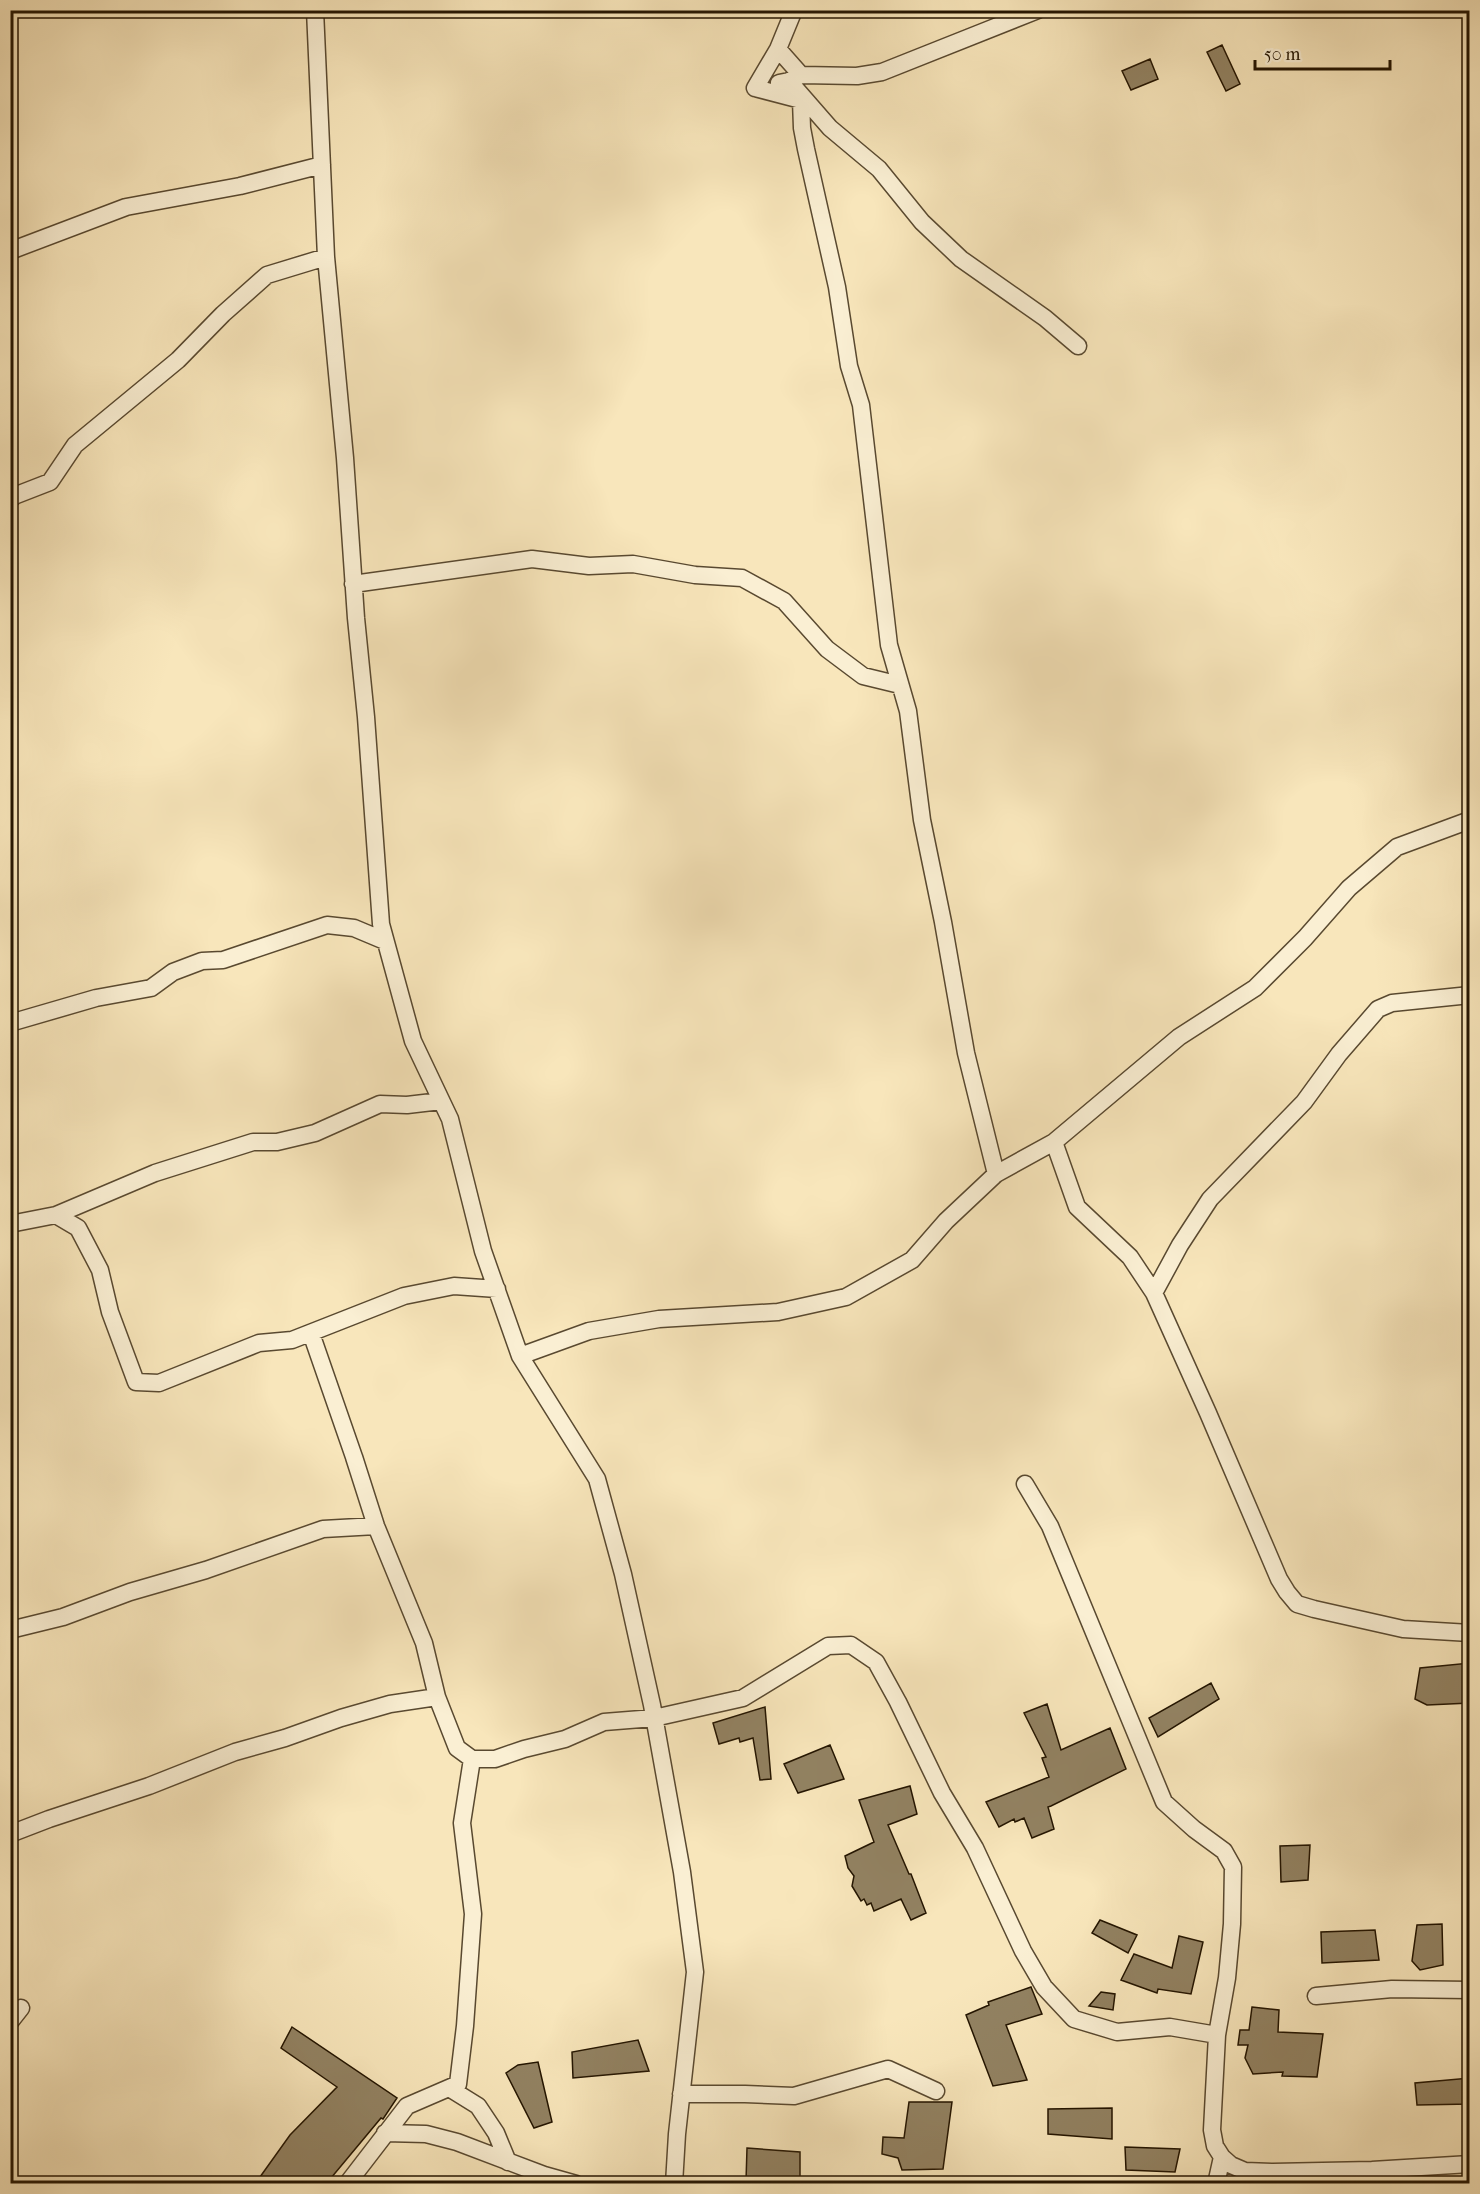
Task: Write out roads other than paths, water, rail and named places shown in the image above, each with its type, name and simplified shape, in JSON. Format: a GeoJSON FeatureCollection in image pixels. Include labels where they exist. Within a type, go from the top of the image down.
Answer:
{"type":"FeatureCollection","features":[{"type":"Feature","properties":{"kind":"street"},"geometry":{"type":"LineString","coordinates":[[315,10],[326,257],[345,458],[381,924],[413,1041],[450,1119],[483,1251],[520,1356],[597,1479],[624,1574],[654,1718],[682,1872],[695,1972],[681,2094],[674,2184]]}},
{"type":"Feature","properties":{"kind":"street"},"geometry":{"type":"LineString","coordinates":[[755,88],[778,49],[794,10]]}},
{"type":"Feature","properties":{"kind":"street"},"geometry":{"type":"LineString","coordinates":[[755,88],[795,78],[857,76],[882,72],[1038,10]]}},
{"type":"Feature","properties":{"kind":"street"},"geometry":{"type":"LineString","coordinates":[[778,49],[830,128],[879,168],[922,222],[961,258],[1045,318],[1077,346]]}},
{"type":"Feature","properties":{"kind":"street"},"geometry":{"type":"LineString","coordinates":[[755,88],[801,100],[802,128],[806,149],[837,287],[849,366],[861,405],[889,645],[908,711],[922,820],[966,1053],[996,1174]]}},
{"type":"Feature","properties":{"kind":"street"},"geometry":{"type":"LineString","coordinates":[[10,251],[126,207],[240,186],[322,165]]}},
{"type":"Feature","properties":{"kind":"street"},"geometry":{"type":"LineString","coordinates":[[10,500],[14,496],[50,482],[75,445],[178,360],[222,314],[267,275],[326,257]]}},
{"type":"Feature","properties":{"kind":"street"},"geometry":{"type":"LineString","coordinates":[[354,584],[532,559],[589,566],[633,564],[695,575],[742,578],[784,601],[827,649],[862,676],[900,685]]}},
{"type":"Feature","properties":{"kind":"street"},"geometry":{"type":"LineString","coordinates":[[520,1356],[589,1331],[658,1319],[778,1312],[846,1297],[912,1260],[946,1221],[996,1174],[1054,1142],[1179,1037],[1255,988],[1305,938],[1349,888],[1397,847],[1470,820]]}},
{"type":"Feature","properties":{"kind":"street"},"geometry":{"type":"LineString","coordinates":[[10,1023],[96,998],[151,988],[173,972],[202,962],[224,960],[327,925],[354,928],[385,941]]}},
{"type":"Feature","properties":{"kind":"street"},"geometry":{"type":"LineString","coordinates":[[1154,1293],[1180,1245],[1210,1199],[1304,1102],[1339,1054],[1378,1009],[1392,1003],[1470,994]]}},
{"type":"Feature","properties":{"kind":"street"},"geometry":{"type":"LineString","coordinates":[[10,1224],[56,1215],[155,1173],[253,1142],[277,1142],[315,1133],[380,1104],[407,1105],[441,1101]]}},
{"type":"Feature","properties":{"kind":"street"},"geometry":{"type":"LineString","coordinates":[[1054,1142],[1077,1207],[1130,1257],[1154,1293],[1279,1579],[1297,1604],[1403,1629],[1470,1633]]}},
{"type":"Feature","properties":{"kind":"street"},"geometry":{"type":"LineString","coordinates":[[56,1215],[78,1228],[100,1270],[110,1312],[136,1382],[159,1383],[259,1343],[292,1340],[404,1296],[454,1286],[497,1289]]}},
{"type":"Feature","properties":{"kind":"street"},"geometry":{"type":"LineString","coordinates":[[311,1333],[376,1526],[424,1643],[437,1697],[457,1748],[472,1759],[495,1759],[565,1738],[604,1722],[654,1718],[743,1698],[828,1646],[851,1645],[876,1662],[942,1793],[975,1848],[1023,1952],[1044,1987],[1066,2011],[1074,2019],[1117,2032],[1170,2027],[1217,2035]]}},
{"type":"Feature","properties":{"kind":"street"},"geometry":{"type":"LineString","coordinates":[[1025,1484],[1050,1526],[1164,1802],[1194,1829],[1224,1851],[1233,1867],[1232,1924],[1227,1978],[1217,2035],[1212,2130],[1215,2146],[1222,2157],[1231,2165],[1245,2171],[1274,2172],[1372,2170],[1470,2164]]}},
{"type":"Feature","properties":{"kind":"street"},"geometry":{"type":"LineString","coordinates":[[10,1630],[63,1617],[130,1592],[206,1570],[323,1529],[376,1526]]}},
{"type":"Feature","properties":{"kind":"street"},"geometry":{"type":"LineString","coordinates":[[10,1834],[149,1786],[235,1752],[285,1738],[340,1718],[390,1704],[437,1697]]}},
{"type":"Feature","properties":{"kind":"street"},"geometry":{"type":"LineString","coordinates":[[347,2184],[407,2106],[458,2084],[465,2026],[473,1914],[462,1823],[472,1759]]}},
{"type":"Feature","properties":{"kind":"street"},"geometry":{"type":"LineString","coordinates":[[1316,1996],[1392,1989],[1470,1990]]}},
{"type":"Feature","properties":{"kind":"street"},"geometry":{"type":"LineString","coordinates":[[10,2022],[21,2008]]}},
{"type":"Feature","properties":{"kind":"street"},"geometry":{"type":"LineString","coordinates":[[681,2094],[794,2097],[888,2069],[936,2091]]}},
{"type":"Feature","properties":{"kind":"street"},"geometry":{"type":"LineString","coordinates":[[449,2088],[478,2106],[496,2133],[508,2162]]}},
{"type":"Feature","properties":{"kind":"street"},"geometry":{"type":"LineString","coordinates":[[385,2133],[426,2134],[457,2142],[508,2162],[576,2184]]}},
{"type":"Feature","properties":{"kind":"street"},"geometry":{"type":"LineString","coordinates":[[1216,2184],[1222,2157]]}}]}
